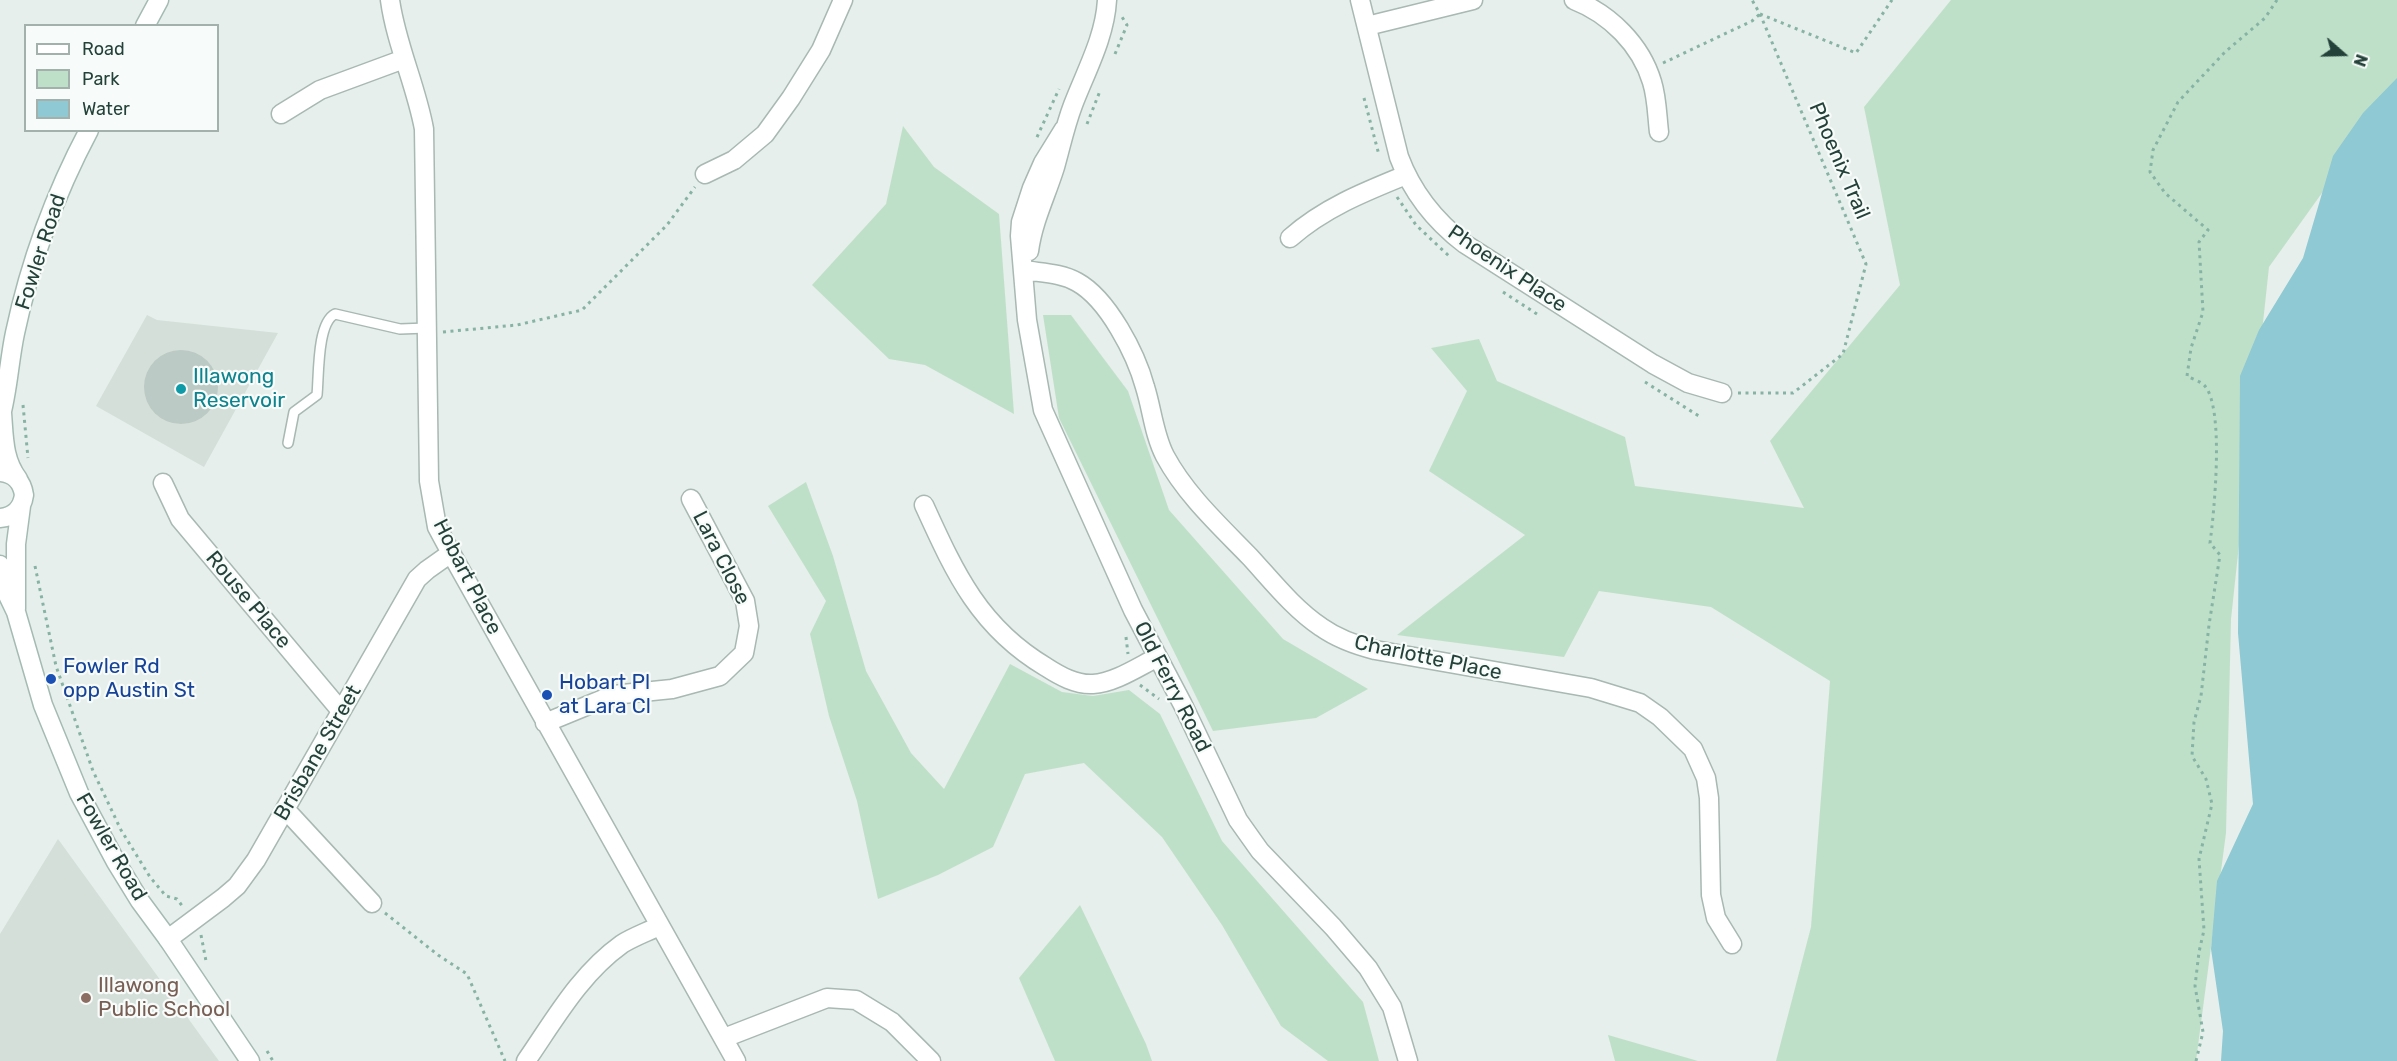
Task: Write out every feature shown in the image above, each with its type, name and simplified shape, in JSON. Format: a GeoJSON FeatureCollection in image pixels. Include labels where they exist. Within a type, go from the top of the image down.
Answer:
{"type":"FeatureCollection","features":[{"type":"Feature","properties":{"kind":"street"},"geometry":{"type":"LineString","coordinates":[[146,24],[159,0]]}},
{"type":"Feature","properties":{"kind":"street","name":"Hobart Place"},"geometry":{"type":"LineString","coordinates":[[390,0],[424,129],[430,493],[437,527],[450,554],[736,1061]]}},
{"type":"Feature","properties":{"kind":"street"},"geometry":{"type":"LineString","coordinates":[[705,174],[734,160],[765,134],[821,50],[843,0]]}},
{"type":"Feature","properties":{"kind":"street","name":"Old Ferry Road"},"geometry":{"type":"LineString","coordinates":[[1107,0],[1098,43],[1064,129],[1042,163],[1025,206],[1020,236],[1027,320],[1043,410],[1065,464],[1156,658],[1183,705],[1238,820],[1260,851],[1340,935],[1368,968],[1392,1007],[1408,1061]]}},
{"type":"Feature","properties":{"kind":"street","name":"Phoenix Place"},"geometry":{"type":"LineString","coordinates":[[1360,0],[1394,137],[1406,175],[1429,211],[1466,244],[1653,364],[1688,382],[1722,393]]}},
{"type":"Feature","properties":{"kind":"street"},"geometry":{"type":"LineString","coordinates":[[1367,26],[1473,0]]}},
{"type":"Feature","properties":{"kind":"street"},"geometry":{"type":"LineString","coordinates":[[1574,0],[1600,13],[1626,36],[1648,70],[1655,99],[1659,132]]}},
{"type":"Feature","properties":{"kind":"street"},"geometry":{"type":"LineString","coordinates":[[281,114],[320,90],[404,59]]}},
{"type":"Feature","properties":{"kind":"street","name":"Fowler Road"},"geometry":{"type":"LineString","coordinates":[[16,612],[15,544],[24,495],[18,479],[11,470],[6,454],[1,416],[15,332],[39,245],[59,193],[88,132]]}},
{"type":"Feature","properties":{"kind":"street"},"geometry":{"type":"LineString","coordinates":[[1290,238],[1313,219],[1335,206],[1406,175]]}},
{"type":"Feature","properties":{"kind":"street","name":"Charlotte Place"},"geometry":{"type":"LineString","coordinates":[[1024,270],[1052,274],[1077,282],[1088,289],[1123,334],[1136,358],[1158,438],[1173,470],[1199,503],[1273,582],[1319,626],[1353,645],[1591,688],[1618,695],[1640,703],[1679,734],[1693,749],[1706,778],[1711,815],[1712,895],[1716,918],[1732,944]]}},
{"type":"Feature","properties":{"kind":"street"},"geometry":{"type":"LineString","coordinates":[[0,472],[8,473],[18,479]]}},
{"type":"Feature","properties":{"kind":"street","name":"Rouse Place"},"geometry":{"type":"LineString","coordinates":[[163,483],[180,519],[341,711]]}},
{"type":"Feature","properties":{"kind":"street","name":"Lara Close"},"geometry":{"type":"LineString","coordinates":[[545,723],[613,695],[672,689],[720,676],[744,653],[749,626],[745,601],[691,499]]}},
{"type":"Feature","properties":{"kind":"street"},"geometry":{"type":"LineString","coordinates":[[924,505],[956,574],[969,595],[1019,650],[1067,679],[1094,684],[1156,658]]}},
{"type":"Feature","properties":{"kind":"street"},"geometry":{"type":"LineString","coordinates":[[0,518],[10,516],[21,506]]}},
{"type":"Feature","properties":{"kind":"street","name":"Brisbane Street"},"geometry":{"type":"LineString","coordinates":[[168,939],[237,886],[256,860],[286,810],[417,579],[450,554]]}},
{"type":"Feature","properties":{"kind":"street","name":"Fowler Road"},"geometry":{"type":"LineString","coordinates":[[0,565],[5,589],[16,612],[43,705],[79,793],[140,901],[250,1061]]}},
{"type":"Feature","properties":{"kind":"street"},"geometry":{"type":"LineString","coordinates":[[286,810],[372,903]]}},
{"type":"Feature","properties":{"kind":"street"},"geometry":{"type":"LineString","coordinates":[[526,1061],[591,970],[625,943],[659,926]]}},
{"type":"Feature","properties":{"kind":"street"},"geometry":{"type":"LineString","coordinates":[[723,1038],[827,998],[856,1000],[892,1023],[931,1061]]}},
{"type":"Feature","properties":{"kind":"lane"},"geometry":{"type":"LineString","coordinates":[[288,443],[294,412],[317,395],[324,326],[331,316],[335,314],[400,329],[427,330]]}},
{"type":"Feature","properties":{"kind":"path","name":"Phoenix Trail"},"geometry":{"type":"LineString","coordinates":[[1722,393],[1793,393],[1843,354],[1866,264],[1752,0]]}},
{"type":"Feature","properties":{"kind":"path"},"geometry":{"type":"LineString","coordinates":[[1648,70],[1752,21],[1760,14],[1856,53],[1893,0]]}},
{"type":"Feature","properties":{"kind":"path"},"geometry":{"type":"LineString","coordinates":[[2196,1061],[2203,1032],[2195,986],[2204,930],[2199,859],[2212,804],[2206,779],[2192,756],[2194,722],[2201,696],[2220,555],[2211,543],[2216,486],[2214,407],[2204,386],[2187,376],[2191,348],[2203,312],[2199,242],[2208,230],[2165,193],[2150,172],[2153,150],[2178,102],[2225,52],[2265,18],[2277,0]]}},
{"type":"Feature","properties":{"kind":"path"},"geometry":{"type":"LineString","coordinates":[[1036,139],[1060,86]]}},
{"type":"Feature","properties":{"kind":"path"},"geometry":{"type":"LineString","coordinates":[[427,330],[517,325],[582,310],[667,225],[705,174]]}},
{"type":"Feature","properties":{"kind":"path"},"geometry":{"type":"LineString","coordinates":[[23,395],[28,459]]}},
{"type":"Feature","properties":{"kind":"path"},"geometry":{"type":"LineString","coordinates":[[34,560],[56,666],[93,771],[121,830],[150,877],[166,896],[180,902],[201,936],[205,960],[211,969]]}},
{"type":"Feature","properties":{"kind":"path"},"geometry":{"type":"LineString","coordinates":[[1125,629],[1128,660],[1140,686],[1162,701]]}},
{"type":"Feature","properties":{"kind":"path"},"geometry":{"type":"LineString","coordinates":[[372,903],[438,955],[467,974],[505,1061]]}},
{"type":"Feature","properties":{"kind":"path"},"geometry":{"type":"LineString","coordinates":[[261,1042],[273,1061]]}},
{"type":"Feature","properties":{"kind":"shaded area"},"geometry":{"type":"Polygon","coordinates":[[[147,315],[157,320],[278,333],[204,467],[96,406],[147,315]]]}},
{"type":"Feature","properties":{"kind":"shaded area","name":"Illawong Public School"},"geometry":{"type":"Polygon","coordinates":[[[58,839],[219,1061],[0,1061],[0,934],[58,839]]]}},
{"type":"Feature","properties":{"kind":"green space"},"geometry":{"type":"Polygon","coordinates":[[[1951,0],[2397,0],[2397,98],[2367,130],[2269,267],[2231,619],[2226,833],[2196,1061],[1776,1061],[1811,927],[1830,681],[1711,607],[1599,591],[1564,657],[1397,635],[1525,535],[1429,471],[1467,391],[1431,348],[1479,339],[1497,381],[1625,437],[1635,486],[1804,508],[1770,441],[1900,285],[1864,107],[1951,0]]]}},
{"type":"Feature","properties":{"kind":"green space"},"geometry":{"type":"Polygon","coordinates":[[[903,126],[934,167],[999,214],[1014,414],[925,365],[889,359],[812,285],[886,204],[903,126]]]}},
{"type":"Feature","properties":{"kind":"green space"},"geometry":{"type":"Polygon","coordinates":[[[1043,315],[1071,315],[1128,391],[1169,510],[1283,639],[1368,689],[1316,718],[1213,731],[1059,418],[1043,315]]]}},
{"type":"Feature","properties":{"kind":"green space"},"geometry":{"type":"Polygon","coordinates":[[[806,482],[833,556],[866,671],[911,753],[944,789],[1010,664],[1062,692],[1093,696],[1129,690],[1160,714],[1222,841],[1363,1002],[1379,1061],[1328,1061],[1281,1026],[1222,925],[1162,837],[1084,763],[1025,774],[993,847],[938,875],[878,899],[857,801],[829,716],[810,634],[826,601],[768,506],[806,482]]]}},
{"type":"Feature","properties":{"kind":"green space"},"geometry":{"type":"Polygon","coordinates":[[[1080,905],[1152,1061],[1055,1061],[1019,978],[1080,905]]]}},
{"type":"Feature","properties":{"kind":"green space"},"geometry":{"type":"Polygon","coordinates":[[[1608,1035],[1698,1061],[1615,1061],[1608,1035]]]}},
{"type":"Feature","properties":{"kind":"water"},"geometry":{"type":"Polygon","coordinates":[[[2397,78],[2397,1061],[2221,1061],[2223,1031],[2211,949],[2217,881],[2253,804],[2238,633],[2240,376],[2259,330],[2303,258],[2333,156],[2363,113],[2397,78]]]}},
{"type":"Feature","properties":{"kind":"building","name":"Illawong Reservoir"},"geometry":{"type":"Polygon","coordinates":[[[181,350],[202,356],[212,366],[218,387],[212,408],[202,418],[181,424],[160,418],[150,408],[144,387],[150,366],[160,356],[181,350]]]}},
{"type":"Feature","properties":{"kind":"place","name":"Illawong Reservoir"},"geometry":{"type":"Point","coordinates":[181,389]}},
{"type":"Feature","properties":{"kind":"place","name":"Fowler Rd opp Austin St"},"geometry":{"type":"Point","coordinates":[51,679]}},
{"type":"Feature","properties":{"kind":"place","name":"Hobart Pl at Lara Cl"},"geometry":{"type":"Point","coordinates":[547,695]}},
{"type":"Feature","properties":{"kind":"place","name":"Illawong Public School"},"geometry":{"type":"Point","coordinates":[86,998]}}]}
